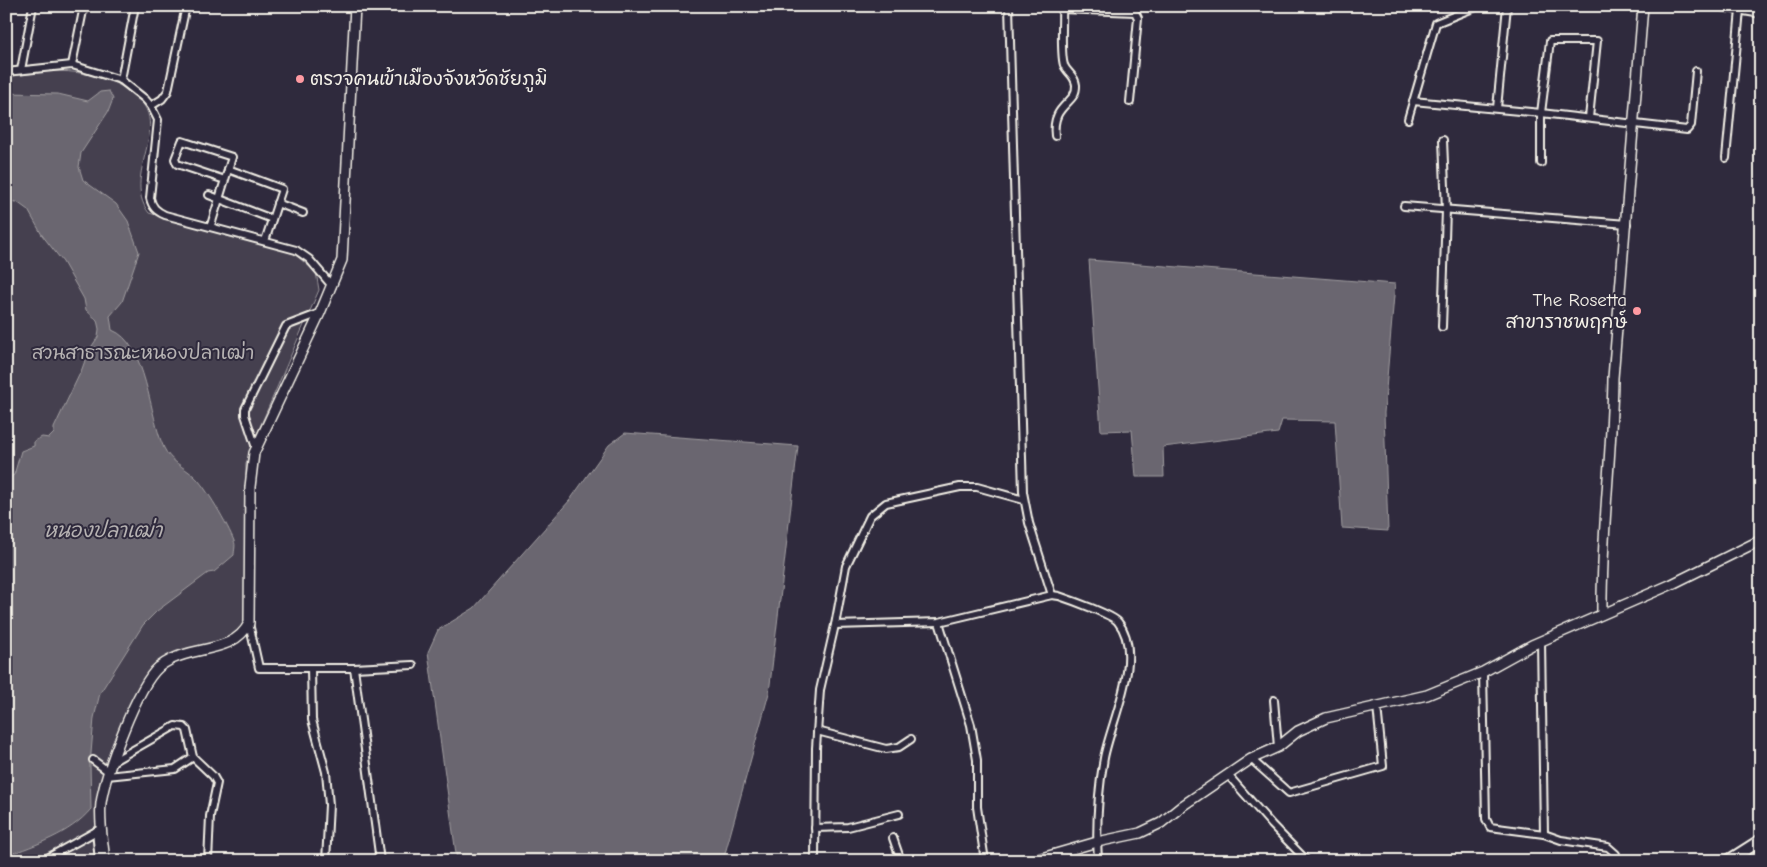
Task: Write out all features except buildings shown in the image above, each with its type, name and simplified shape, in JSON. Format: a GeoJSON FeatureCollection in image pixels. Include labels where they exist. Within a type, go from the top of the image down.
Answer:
{"type":"FeatureCollection","features":[{"type":"Feature","properties":{"kind":"main road"},"geometry":{"type":"LineString","coordinates":[[1728,861],[1761,840]]}},
{"type":"Feature","properties":{"kind":"street"},"geometry":{"type":"LineString","coordinates":[[21,70],[34,6]]}},
{"type":"Feature","properties":{"kind":"street"},"geometry":{"type":"LineString","coordinates":[[72,65],[84,6]]}},
{"type":"Feature","properties":{"kind":"street"},"geometry":{"type":"LineString","coordinates":[[121,80],[135,6]]}},
{"type":"Feature","properties":{"kind":"street"},"geometry":{"type":"LineString","coordinates":[[151,106],[162,99],[168,91],[186,6]]}},
{"type":"Feature","properties":{"kind":"street"},"geometry":{"type":"LineString","coordinates":[[355,6],[342,260],[320,313],[256,448],[251,468],[249,623],[259,668],[354,668],[413,665]]}},
{"type":"Feature","properties":{"kind":"street"},"geometry":{"type":"LineString","coordinates":[[1009,6],[1024,500],[1029,523],[1052,595]]}},
{"type":"Feature","properties":{"kind":"street"},"geometry":{"type":"LineString","coordinates":[[1408,119],[1436,23],[1478,6]]}},
{"type":"Feature","properties":{"kind":"street"},"geometry":{"type":"LineString","coordinates":[[1497,108],[1507,6]]}},
{"type":"Feature","properties":{"kind":"street"},"geometry":{"type":"LineString","coordinates":[[1602,614],[1602,573],[1613,423],[1614,378],[1643,6]]}},
{"type":"Feature","properties":{"kind":"street"},"geometry":{"type":"LineString","coordinates":[[1715,6],[1761,14]]}},
{"type":"Feature","properties":{"kind":"street"},"geometry":{"type":"LineString","coordinates":[[1055,136],[1053,122],[1058,112],[1074,96],[1076,85],[1073,75],[1064,64],[1062,8],[1135,12],[1138,18],[1130,102]]}},
{"type":"Feature","properties":{"kind":"street"},"geometry":{"type":"LineString","coordinates":[[1726,158],[1740,10]]}},
{"type":"Feature","properties":{"kind":"street"},"geometry":{"type":"LineString","coordinates":[[1541,163],[1541,113],[1550,41],[1597,41],[1589,118]]}},
{"type":"Feature","properties":{"kind":"street"},"geometry":{"type":"LineString","coordinates":[[6,72],[72,65],[121,80],[151,106],[158,120],[151,187],[152,205],[165,215],[265,240],[302,254],[332,286]]}},
{"type":"Feature","properties":{"kind":"street"},"geometry":{"type":"LineString","coordinates":[[1413,101],[1497,108],[1684,130],[1690,128],[1696,71]]}},
{"type":"Feature","properties":{"kind":"street"},"geometry":{"type":"LineString","coordinates":[[1442,327],[1446,210],[1443,140]]}},
{"type":"Feature","properties":{"kind":"street"},"geometry":{"type":"LineString","coordinates":[[210,226],[232,157],[185,141],[180,144],[175,159],[177,164],[224,180]]}},
{"type":"Feature","properties":{"kind":"street"},"geometry":{"type":"LineString","coordinates":[[228,169],[282,189],[265,240]]}},
{"type":"Feature","properties":{"kind":"street"},"geometry":{"type":"LineString","coordinates":[[209,195],[272,218]]}},
{"type":"Feature","properties":{"kind":"street"},"geometry":{"type":"LineString","coordinates":[[278,203],[304,212]]}},
{"type":"Feature","properties":{"kind":"street"},"geometry":{"type":"LineString","coordinates":[[1404,206],[1627,224]]}},
{"type":"Feature","properties":{"kind":"street"},"geometry":{"type":"LineString","coordinates":[[256,448],[245,416],[245,409],[286,326],[320,313]]}},
{"type":"Feature","properties":{"kind":"street"},"geometry":{"type":"LineString","coordinates":[[815,861],[817,731],[820,690],[836,625],[846,566],[870,516],[886,503],[960,487],[977,487],[1024,500]]}},
{"type":"Feature","properties":{"kind":"street"},"geometry":{"type":"LineString","coordinates":[[1031,861],[1097,842],[1140,833],[1161,823],[1182,806],[1251,759],[1278,747],[1298,731],[1326,718],[1377,706],[1400,703],[1428,695],[1483,672],[1541,641],[1670,585],[1761,540]]}},
{"type":"Feature","properties":{"kind":"street"},"geometry":{"type":"LineString","coordinates":[[836,625],[938,622],[1052,595],[1059,596],[1117,620],[1126,634],[1128,655],[1125,689],[1104,758],[1098,808],[1098,861]]}},
{"type":"Feature","properties":{"kind":"street"},"geometry":{"type":"LineString","coordinates":[[938,622],[971,725],[977,760],[977,806],[985,861]]}},
{"type":"Feature","properties":{"kind":"street"},"geometry":{"type":"LineString","coordinates":[[99,861],[101,805],[108,774],[144,688],[160,666],[174,658],[233,642],[244,633],[249,623]]}},
{"type":"Feature","properties":{"kind":"street"},"geometry":{"type":"LineString","coordinates":[[1541,641],[1544,834]]}},
{"type":"Feature","properties":{"kind":"street"},"geometry":{"type":"LineString","coordinates":[[311,668],[312,720],[326,772],[328,805],[326,861]]}},
{"type":"Feature","properties":{"kind":"street"},"geometry":{"type":"LineString","coordinates":[[354,668],[380,861]]}},
{"type":"Feature","properties":{"kind":"street"},"geometry":{"type":"LineString","coordinates":[[1483,672],[1488,825],[1493,829],[1544,834],[1561,840],[1608,847],[1616,854],[1616,861]]}},
{"type":"Feature","properties":{"kind":"street"},"geometry":{"type":"LineString","coordinates":[[1274,700],[1278,747]]}},
{"type":"Feature","properties":{"kind":"street"},"geometry":{"type":"LineString","coordinates":[[1251,759],[1289,793],[1384,766],[1377,706]]}},
{"type":"Feature","properties":{"kind":"street"},"geometry":{"type":"LineString","coordinates":[[112,762],[174,726],[184,727],[187,730],[194,757],[213,776],[217,783],[210,816],[208,861]]}},
{"type":"Feature","properties":{"kind":"street"},"geometry":{"type":"LineString","coordinates":[[817,731],[886,748],[899,746],[911,739]]}},
{"type":"Feature","properties":{"kind":"street"},"geometry":{"type":"LineString","coordinates":[[93,760],[108,774],[175,769],[194,757]]}},
{"type":"Feature","properties":{"kind":"street"},"geometry":{"type":"LineString","coordinates":[[1228,775],[1307,861]]}},
{"type":"Feature","properties":{"kind":"street"},"geometry":{"type":"LineString","coordinates":[[815,828],[848,827],[899,814]]}},
{"type":"Feature","properties":{"kind":"street"},"geometry":{"type":"LineString","coordinates":[[41,860],[99,830]]}},
{"type":"Feature","properties":{"kind":"street"},"geometry":{"type":"LineString","coordinates":[[99,830],[106,861]]}},
{"type":"Feature","properties":{"kind":"street"},"geometry":{"type":"LineString","coordinates":[[893,838],[901,861]]}},
{"type":"Feature","properties":{"kind":"green space","name":"สวนสาธารณะหนองปลาเฒ่า"},"geometry":{"type":"Polygon","coordinates":[[[50,71],[95,76],[121,86],[139,99],[148,114],[150,129],[140,180],[141,197],[149,213],[293,253],[316,272],[319,290],[250,450],[246,464],[244,630],[235,638],[174,655],[142,685],[99,786],[97,808],[102,861],[6,861],[6,77],[50,71]]]}},
{"type":"Feature","properties":{"kind":"water","name":"หนองปลาเฒ่า"},"geometry":{"type":"Polygon","coordinates":[[[109,91],[113,99],[108,112],[81,153],[79,167],[83,180],[116,204],[128,221],[139,252],[122,302],[110,316],[112,330],[124,338],[133,350],[140,365],[164,448],[173,460],[199,481],[210,497],[234,541],[234,555],[214,572],[208,573],[157,611],[143,625],[100,693],[94,718],[90,765],[91,809],[73,826],[63,832],[41,843],[6,856],[6,479],[14,475],[21,451],[34,446],[34,441],[42,437],[49,438],[54,433],[54,428],[88,352],[98,337],[99,329],[97,320],[86,310],[84,299],[63,262],[42,235],[28,210],[17,202],[6,201],[6,93],[58,94],[88,101],[100,92],[109,91]]]}},
{"type":"Feature","properties":{"kind":"water"},"geometry":{"type":"Polygon","coordinates":[[[1089,260],[1395,284],[1384,413],[1388,531],[1342,528],[1335,421],[1282,420],[1278,433],[1163,447],[1164,477],[1136,477],[1132,430],[1101,431],[1089,260]]]}},
{"type":"Feature","properties":{"kind":"water"},"geometry":{"type":"Polygon","coordinates":[[[625,433],[798,446],[769,693],[723,861],[457,861],[428,652],[438,630],[474,608],[570,500],[609,445],[625,433]]]}},
{"type":"Feature","properties":{"kind":"place","name":"ตรวจคนเข้าเมืองจังหวัดชัยภูมิ"},"geometry":{"type":"Point","coordinates":[300,79]}},
{"type":"Feature","properties":{"kind":"place","name":"The Rosetta สาขาราชพฤกษ์"},"geometry":{"type":"Point","coordinates":[1637,311]}}]}
